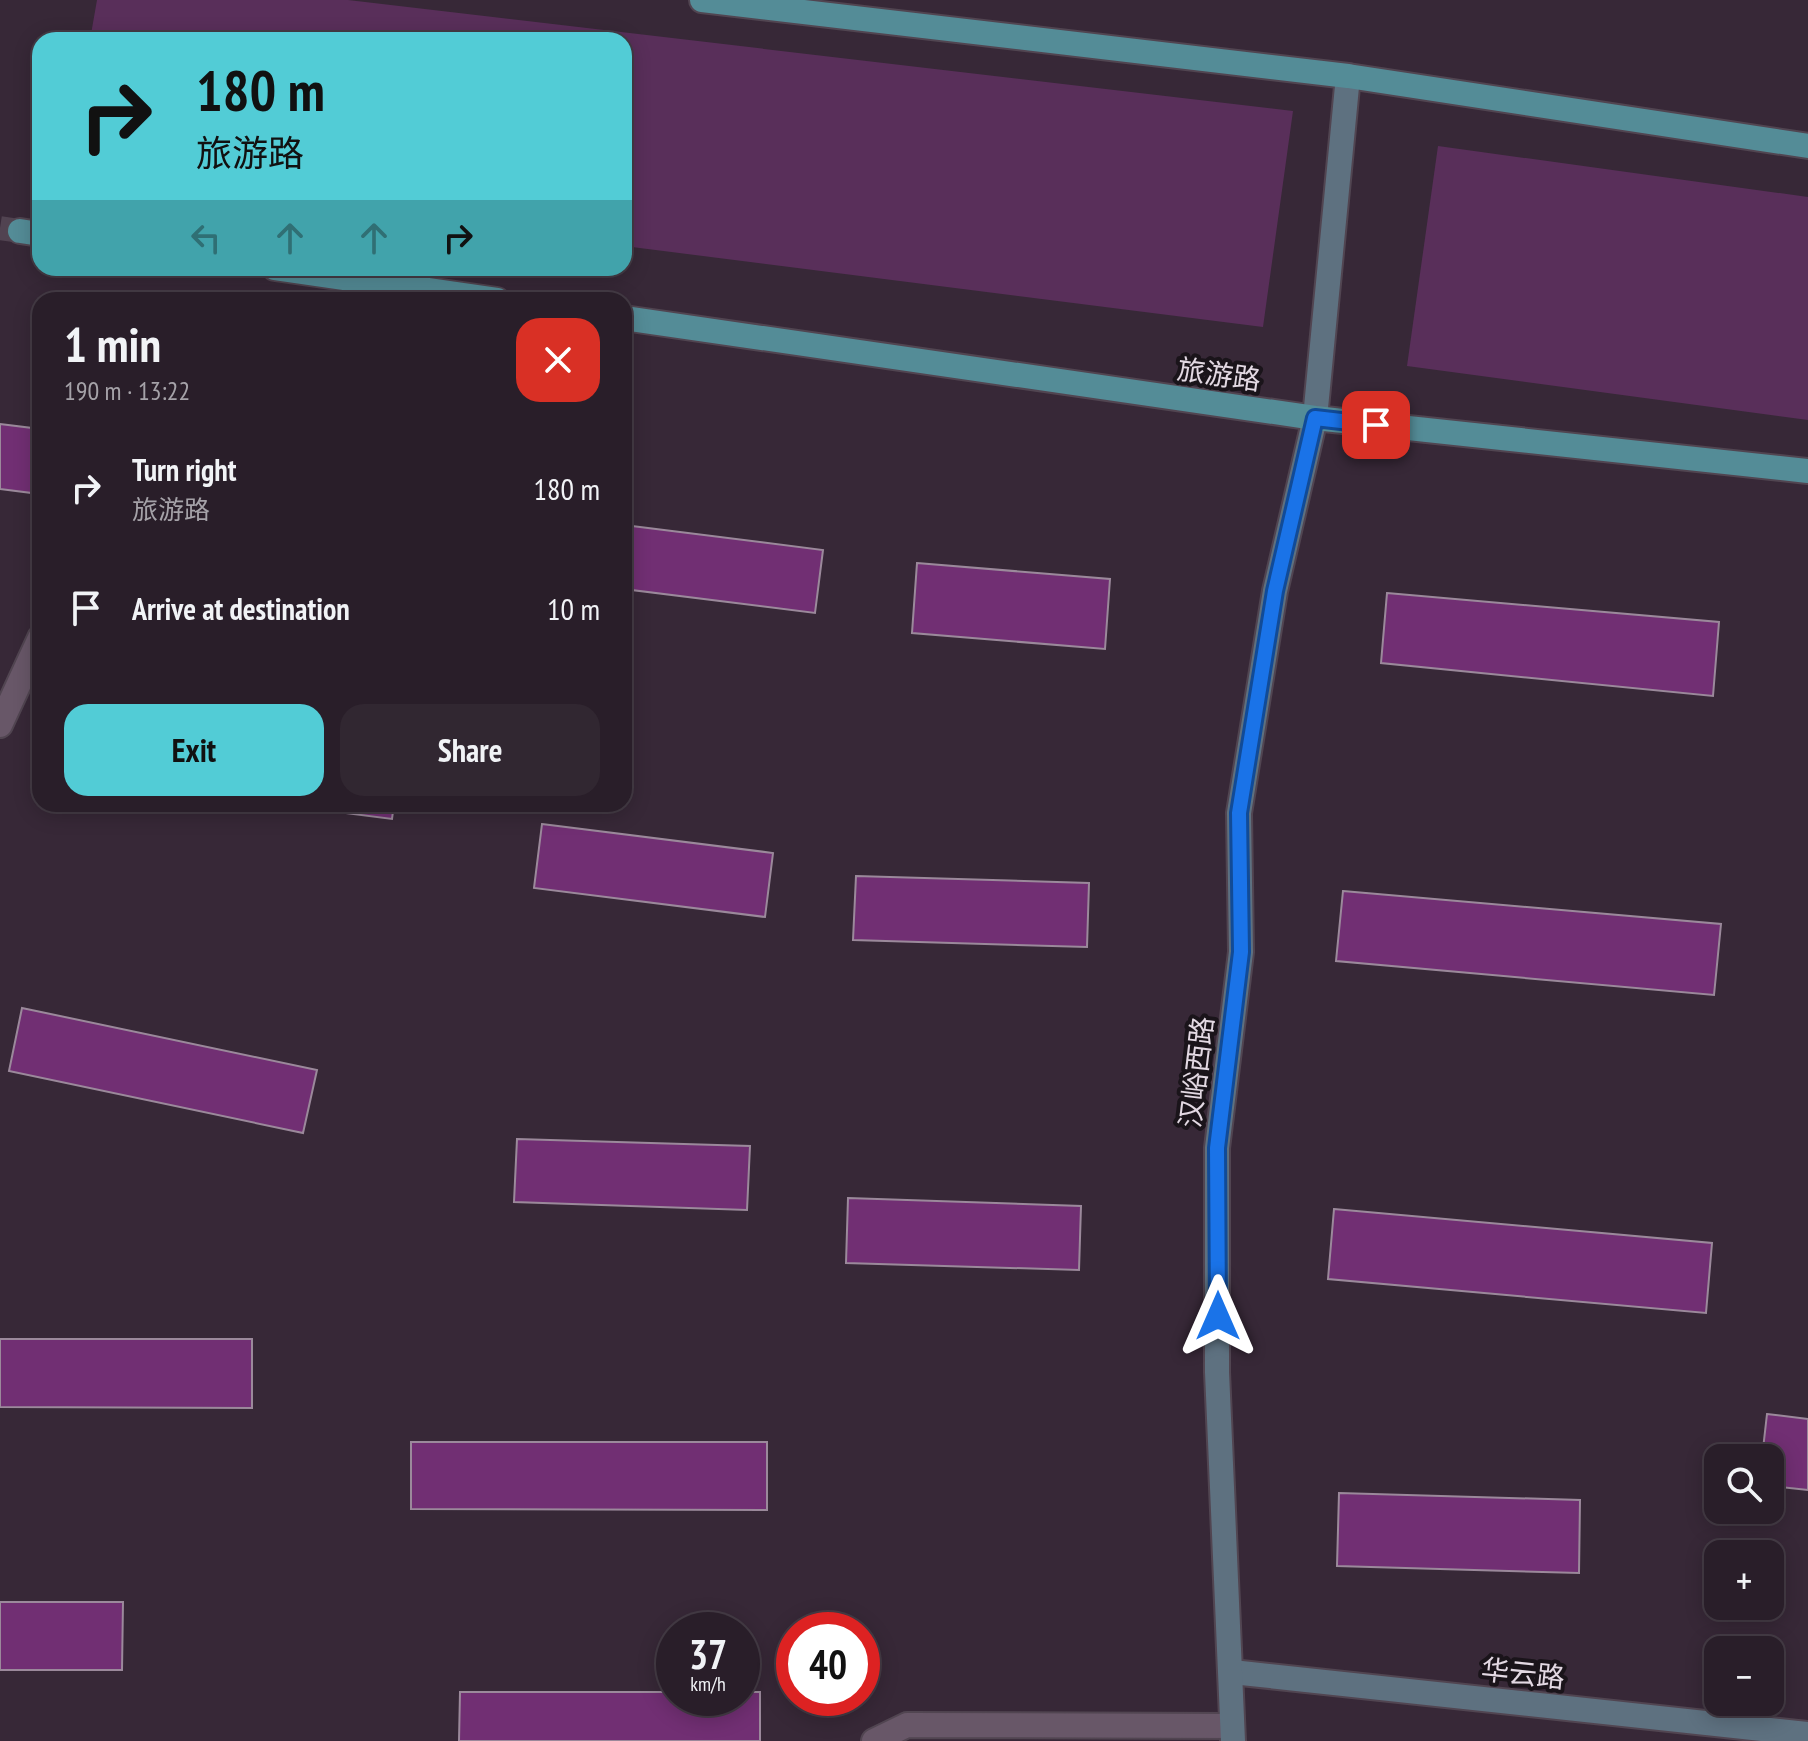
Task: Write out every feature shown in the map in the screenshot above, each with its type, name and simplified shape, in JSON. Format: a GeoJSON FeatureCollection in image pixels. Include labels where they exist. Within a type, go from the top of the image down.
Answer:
{"type":"FeatureCollection","features":[{"type":"Feature","properties":{"kind":"main road"},"geometry":{"type":"LineString","coordinates":[[702,0],[1348,76],[1808,146]]}},
{"type":"Feature","properties":{"kind":"main road"},"geometry":{"type":"LineString","coordinates":[[330,276],[442,292]]}},
{"type":"Feature","properties":{"kind":"main road","name":"旅游路"},"geometry":{"type":"LineString","coordinates":[[632,319],[1315,418],[1808,471]]}},
{"type":"Feature","properties":{"kind":"street","name":"汉峪西路"},"geometry":{"type":"LineString","coordinates":[[1233,1734],[1217,1372],[1217,1148],[1241,952],[1239,813],[1275,591],[1315,418],[1348,76]]}},
{"type":"Feature","properties":{"kind":"street"},"geometry":{"type":"LineString","coordinates":[[0,725],[32,655]]}},
{"type":"Feature","properties":{"kind":"street","name":"华云路"},"geometry":{"type":"LineString","coordinates":[[1232,1672],[1808,1734]]}},
{"type":"Feature","properties":{"kind":"street"},"geometry":{"type":"LineString","coordinates":[[874,1741],[907,1725],[1233,1734]]}},
{"type":"Feature","properties":{"kind":"shaded area"},"geometry":{"type":"Polygon","coordinates":[[[97,0],[348,0],[620,32],[91,32],[97,0]]]}},
{"type":"Feature","properties":{"kind":"shaded area"},"geometry":{"type":"Polygon","coordinates":[[[632,33],[1293,111],[1263,327],[632,247],[632,33]]]}},
{"type":"Feature","properties":{"kind":"shaded area"},"geometry":{"type":"Polygon","coordinates":[[[1438,146],[1808,197],[1808,420],[1407,366],[1438,146]]]}},
{"type":"Feature","properties":{"kind":"building"},"geometry":{"type":"Polygon","coordinates":[[[0,424],[32,428],[32,493],[0,489],[0,424]]]}},
{"type":"Feature","properties":{"kind":"building"},"geometry":{"type":"Polygon","coordinates":[[[632,526],[823,550],[815,613],[632,590],[632,526]]]}},
{"type":"Feature","properties":{"kind":"building"},"geometry":{"type":"Polygon","coordinates":[[[917,563],[1110,579],[1105,649],[912,633],[917,563]]]}},
{"type":"Feature","properties":{"kind":"building"},"geometry":{"type":"Polygon","coordinates":[[[1387,593],[1719,622],[1713,696],[1381,663],[1387,593]]]}},
{"type":"Feature","properties":{"kind":"building"},"geometry":{"type":"Polygon","coordinates":[[[337,812],[393,812],[392,819],[337,812]]]}},
{"type":"Feature","properties":{"kind":"building"},"geometry":{"type":"Polygon","coordinates":[[[542,824],[773,853],[765,917],[534,888],[542,824]]]}},
{"type":"Feature","properties":{"kind":"building"},"geometry":{"type":"Polygon","coordinates":[[[856,876],[1089,883],[1087,947],[853,940],[856,876]]]}},
{"type":"Feature","properties":{"kind":"building"},"geometry":{"type":"Polygon","coordinates":[[[1343,891],[1721,924],[1714,995],[1336,961],[1343,891]]]}},
{"type":"Feature","properties":{"kind":"building"},"geometry":{"type":"Polygon","coordinates":[[[22,1008],[317,1070],[303,1133],[9,1071],[22,1008]]]}},
{"type":"Feature","properties":{"kind":"building"},"geometry":{"type":"Polygon","coordinates":[[[517,1139],[750,1146],[747,1210],[514,1202],[517,1139]]]}},
{"type":"Feature","properties":{"kind":"building"},"geometry":{"type":"Polygon","coordinates":[[[848,1198],[1081,1206],[1079,1270],[846,1263],[848,1198]]]}},
{"type":"Feature","properties":{"kind":"building"},"geometry":{"type":"Polygon","coordinates":[[[1334,1209],[1712,1243],[1706,1313],[1328,1279],[1334,1209]]]}},
{"type":"Feature","properties":{"kind":"building"},"geometry":{"type":"Polygon","coordinates":[[[0,1339],[252,1339],[252,1408],[0,1407],[0,1339]]]}},
{"type":"Feature","properties":{"kind":"building"},"geometry":{"type":"Polygon","coordinates":[[[1767,1414],[1808,1419],[1808,1490],[1784,1487],[1784,1444],[1764,1444],[1767,1414]]]}},
{"type":"Feature","properties":{"kind":"building"},"geometry":{"type":"Polygon","coordinates":[[[411,1442],[767,1442],[767,1510],[411,1509],[411,1442]]]}},
{"type":"Feature","properties":{"kind":"building"},"geometry":{"type":"Polygon","coordinates":[[[1339,1493],[1580,1500],[1579,1573],[1337,1566],[1339,1493]]]}},
{"type":"Feature","properties":{"kind":"building"},"geometry":{"type":"Polygon","coordinates":[[[0,1602],[123,1602],[122,1670],[0,1670],[0,1602]]]}},
{"type":"Feature","properties":{"kind":"building"},"geometry":{"type":"Polygon","coordinates":[[[460,1692],[656,1692],[656,1716],[760,1716],[760,1741],[459,1741],[460,1692]]]}},
{"type":"Feature","properties":{"kind":"tunnel"},"geometry":{"type":"LineString","coordinates":[[0,228],[20,231]]}},
{"type":"Feature","properties":{"kind":"route"},"geometry":{"type":"LineString","coordinates":[[1218,1316],[1217,1148],[1241,952],[1239,813],[1275,591],[1315,418],[1376,425]]}}]}
